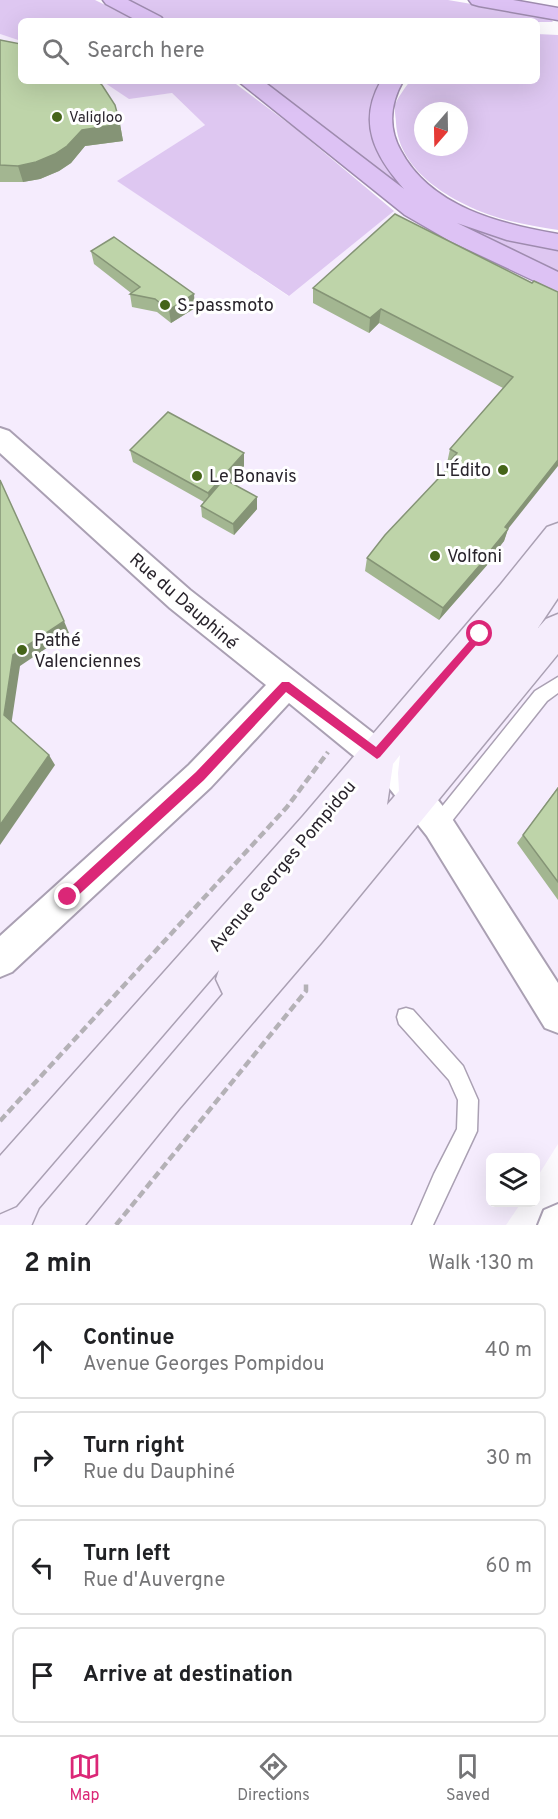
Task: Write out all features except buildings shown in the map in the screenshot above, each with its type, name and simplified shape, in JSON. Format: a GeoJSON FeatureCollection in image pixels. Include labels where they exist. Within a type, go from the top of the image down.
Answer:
{"type":"FeatureCollection","features":[{"type":"Feature","properties":{"kind":"highway"},"geometry":{"type":"LineString","coordinates":[[113,0],[148,18]]}},
{"type":"Feature","properties":{"kind":"highway"},"geometry":{"type":"LineString","coordinates":[[480,0],[558,14]]}},
{"type":"Feature","properties":{"kind":"highway"},"geometry":{"type":"LineString","coordinates":[[540,28],[558,27]]}},
{"type":"Feature","properties":{"kind":"highway"},"geometry":{"type":"LineString","coordinates":[[253,84],[345,157],[420,212],[558,283]]}},
{"type":"Feature","properties":{"kind":"highway"},"geometry":{"type":"LineString","coordinates":[[391,84],[381,107],[381,132],[393,159],[413,183],[442,205],[474,221],[513,234],[558,242]]}},
{"type":"Feature","properties":{"kind":"main road","name":"Avenue Georges Pompidou"},"geometry":{"type":"LineString","coordinates":[[0,1190],[275,876],[487,626],[558,536]]}},
{"type":"Feature","properties":{"kind":"main road"},"geometry":{"type":"LineString","coordinates":[[428,811],[415,773],[416,760],[426,738],[523,623],[558,571]]}},
{"type":"Feature","properties":{"kind":"main road"},"geometry":{"type":"LineString","coordinates":[[56,1225],[164,1094],[307,929],[428,811],[558,629]]}},
{"type":"Feature","properties":{"kind":"main road"},"geometry":{"type":"LineString","coordinates":[[164,1094],[242,971],[364,814],[370,801],[377,754]]}},
{"type":"Feature","properties":{"kind":"street","name":"Rue du Dauphiné"},"geometry":{"type":"LineString","coordinates":[[0,438],[180,599],[286,686],[377,754],[428,811],[558,1015]]}},
{"type":"Feature","properties":{"kind":"street"},"geometry":{"type":"LineString","coordinates":[[0,960],[200,776],[286,686]]}},
{"type":"Feature","properties":{"kind":"lane"},"geometry":{"type":"LineString","coordinates":[[428,811],[541,696],[558,684]]}},
{"type":"Feature","properties":{"kind":"lane"},"geometry":{"type":"LineString","coordinates":[[406,1017],[456,1072],[468,1101],[467,1131],[441,1181],[422,1225]]}},
{"type":"Feature","properties":{"kind":"path"},"geometry":{"type":"LineString","coordinates":[[0,1121],[287,807],[345,729]]}},
{"type":"Feature","properties":{"kind":"path"},"geometry":{"type":"LineString","coordinates":[[116,1225],[306,991],[307,929]]}},
{"type":"Feature","properties":{"kind":"shaded area"},"geometry":{"type":"Polygon","coordinates":[[[0,0],[95,0],[132,18],[18,18],[18,40],[0,34],[0,0]]]}},
{"type":"Feature","properties":{"kind":"shaded area"},"geometry":{"type":"Polygon","coordinates":[[[123,0],[448,0],[549,17],[553,22],[540,22],[540,18],[158,18],[123,0]]]}},
{"type":"Feature","properties":{"kind":"shaded area"},"geometry":{"type":"Polygon","coordinates":[[[0,34],[18,40],[18,84],[107,84],[129,98],[172,93],[205,125],[118,181],[288,296],[394,211],[558,296],[558,1144],[540,1173],[540,1153],[486,1153],[486,1207],[518,1207],[506,1225],[0,1225],[0,34]]]}},
{"type":"Feature","properties":{"kind":"shaded area"},"geometry":{"type":"Polygon","coordinates":[[[540,34],[558,35],[558,230],[498,218],[474,209],[443,192],[416,169],[406,156],[399,140],[395,105],[408,84],[540,84],[540,34]]]}},
{"type":"Feature","properties":{"kind":"shaded area"},"geometry":{"type":"Polygon","coordinates":[[[106,84],[236,84],[296,129],[394,211],[289,296],[117,181],[205,125],[172,93],[129,99],[106,84]]]}},
{"type":"Feature","properties":{"kind":"shaded area"},"geometry":{"type":"Polygon","coordinates":[[[263,84],[382,84],[409,195],[263,84]]]}},
{"type":"Feature","properties":{"kind":"shaded area"},"geometry":{"type":"Polygon","coordinates":[[[483,232],[522,242],[558,247],[558,273],[479,236],[483,232]]]}},
{"type":"Feature","properties":{"kind":"place","name":"Valigloo"},"geometry":{"type":"Point","coordinates":[57,117]}},
{"type":"Feature","properties":{"kind":"place","name":"S-passmoto"},"geometry":{"type":"Point","coordinates":[165,305]}},
{"type":"Feature","properties":{"kind":"place","name":"L'Édito"},"geometry":{"type":"Point","coordinates":[503,470]}},
{"type":"Feature","properties":{"kind":"place","name":"Le Bonavis"},"geometry":{"type":"Point","coordinates":[197,476]}},
{"type":"Feature","properties":{"kind":"place","name":"Volfoni"},"geometry":{"type":"Point","coordinates":[435,556]}},
{"type":"Feature","properties":{"kind":"place","name":"Pathé Valenciennes"},"geometry":{"type":"Point","coordinates":[22,650]}},
{"type":"Feature","properties":{"kind":"route"},"geometry":{"type":"LineString","coordinates":[[68,897],[200,776],[286,686],[377,754],[480,634]]}}]}
